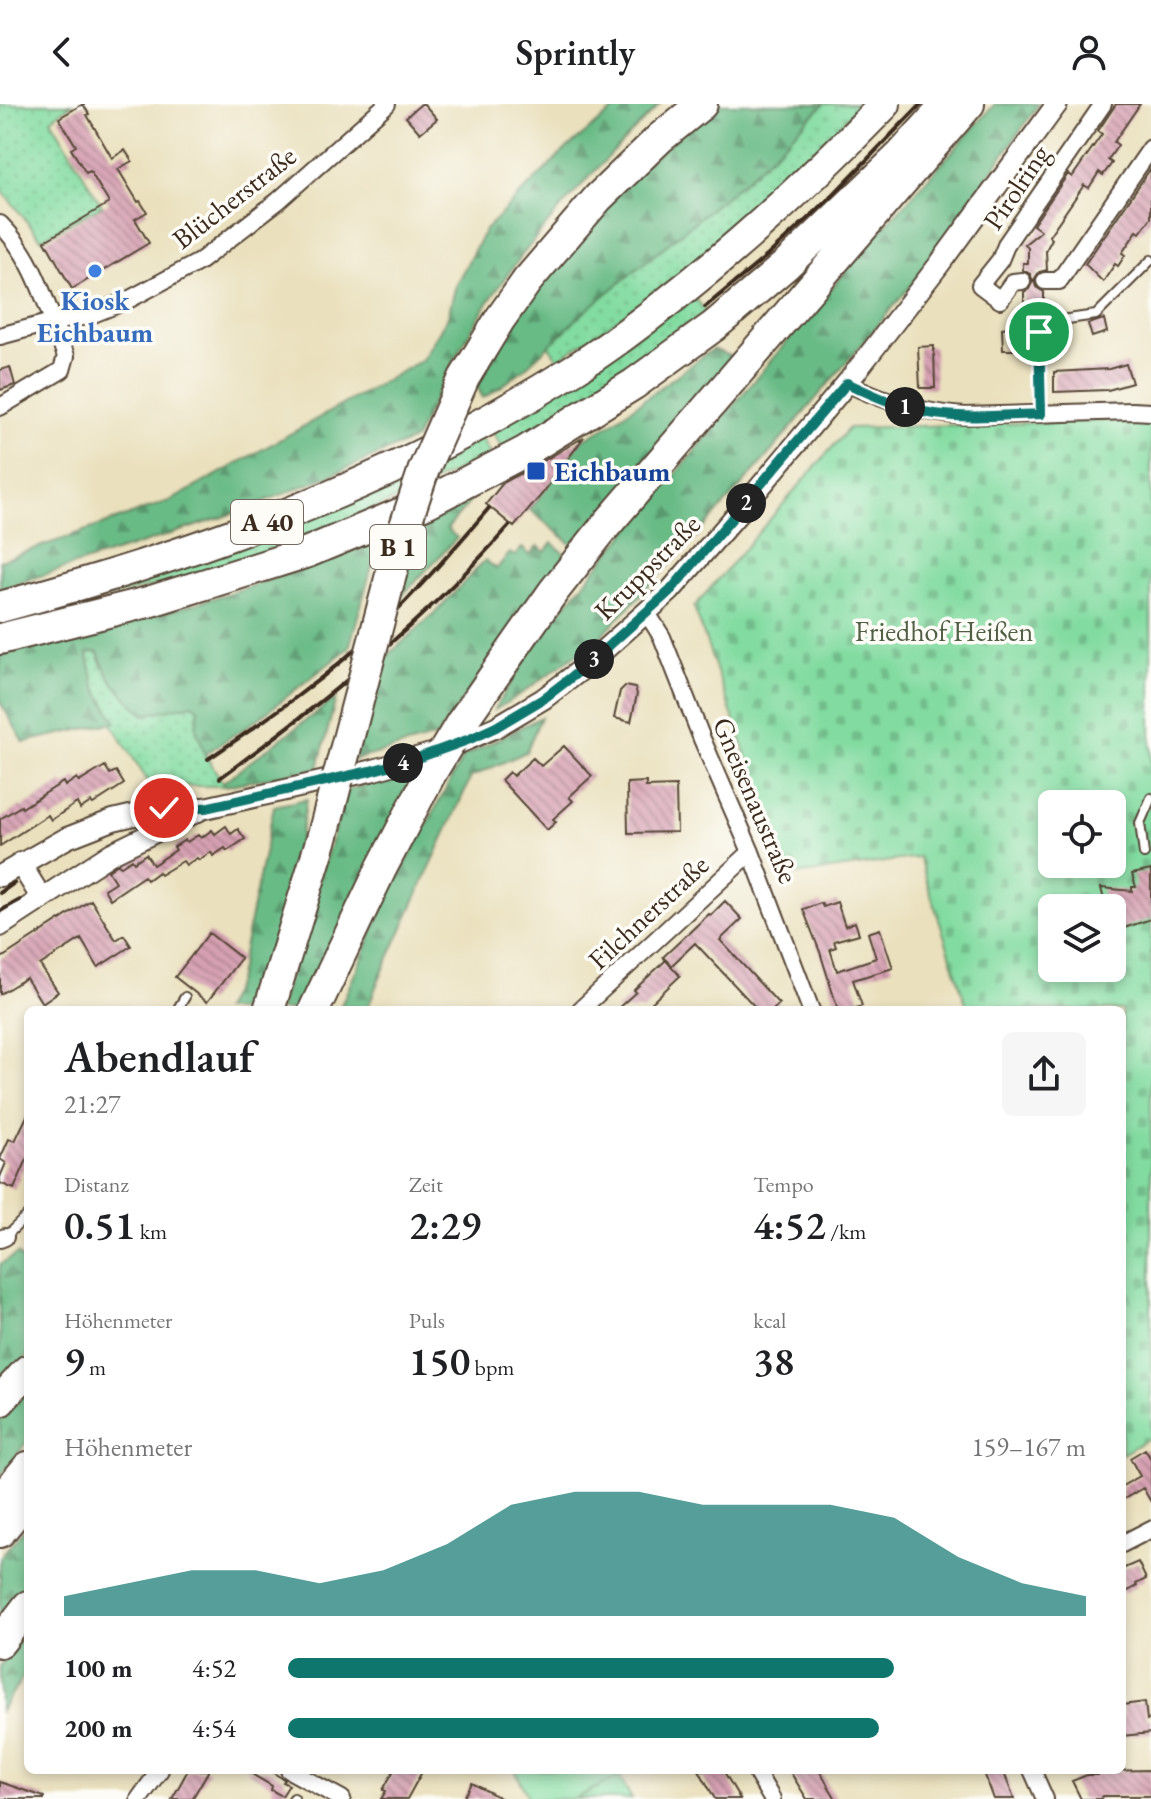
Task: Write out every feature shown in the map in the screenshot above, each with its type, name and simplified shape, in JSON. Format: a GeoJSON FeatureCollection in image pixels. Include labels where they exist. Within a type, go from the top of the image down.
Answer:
{"type":"FeatureCollection","features":[{"type":"Feature","properties":{"kind":"highway","name":"B 1"},"geometry":{"type":"LineString","coordinates":[[269,1006],[323,835],[399,544],[424,469],[464,378],[527,281],[598,198],[660,138],[702,104]]}},
{"type":"Feature","properties":{"kind":"highway","name":"A 40"},"geometry":{"type":"LineString","coordinates":[[0,607],[137,568],[307,507],[440,446],[520,403],[576,369],[710,269],[755,231],[885,104]]}},
{"type":"Feature","properties":{"kind":"highway","name":"A 40"},"geometry":{"type":"LineString","coordinates":[[0,639],[148,602],[308,552],[428,502],[526,451],[634,384],[714,326],[787,264],[901,155],[947,104]]}},
{"type":"Feature","properties":{"kind":"highway"},"geometry":{"type":"LineString","coordinates":[[316,1006],[431,773],[461,723],[553,592],[602,530],[969,104]]}},
{"type":"Feature","properties":{"kind":"highway"},"geometry":{"type":"LineString","coordinates":[[323,1006],[347,941]]}},
{"type":"Feature","properties":{"kind":"highway"},"geometry":{"type":"LineString","coordinates":[[0,1401],[24,1374]]}},
{"type":"Feature","properties":{"kind":"highway"},"geometry":{"type":"LineString","coordinates":[[0,1500],[24,1472]]}},
{"type":"Feature","properties":{"kind":"highway"},"geometry":{"type":"LineString","coordinates":[[0,1532],[24,1503]]}},
{"type":"Feature","properties":{"kind":"highway"},"geometry":{"type":"LineString","coordinates":[[0,1642],[24,1611]]}},
{"type":"Feature","properties":{"kind":"street","name":"Blücherstraße"},"geometry":{"type":"LineString","coordinates":[[0,336],[88,316],[128,300],[199,262],[278,201],[387,104]]}},
{"type":"Feature","properties":{"kind":"street","name":"Kruppstraße"},"geometry":{"type":"LineString","coordinates":[[0,926],[112,853],[205,808],[426,756],[496,727],[543,699],[586,666],[680,580],[847,383],[1057,104]]}},
{"type":"Feature","properties":{"kind":"street","name":"Pirolring"},"geometry":{"type":"LineString","coordinates":[[1000,260],[1017,282],[1000,300],[980,285],[1000,260],[1007,243],[1103,104]]}},
{"type":"Feature","properties":{"kind":"street"},"geometry":{"type":"LineString","coordinates":[[1045,281],[1059,281],[1151,148]]}},
{"type":"Feature","properties":{"kind":"street"},"geometry":{"type":"LineString","coordinates":[[0,224],[12,235],[33,269],[66,356],[62,370],[0,407]]}},
{"type":"Feature","properties":{"kind":"street"},"geometry":{"type":"LineString","coordinates":[[847,383],[906,408],[938,414],[1151,412]]}},
{"type":"Feature","properties":{"kind":"street","name":"Gneisenaustraße"},"geometry":{"type":"LineString","coordinates":[[647,613],[662,637],[751,852],[809,1006]]}},
{"type":"Feature","properties":{"kind":"street","name":"Kruppstraße"},"geometry":{"type":"LineString","coordinates":[[0,876],[67,838],[113,820],[164,808],[205,808]]}},
{"type":"Feature","properties":{"kind":"street","name":"Filchnerstraße"},"geometry":{"type":"LineString","coordinates":[[584,1006],[751,852]]}},
{"type":"Feature","properties":{"kind":"street"},"geometry":{"type":"LineString","coordinates":[[20,863],[42,899]]}},
{"type":"Feature","properties":{"kind":"street"},"geometry":{"type":"LineString","coordinates":[[1126,1542],[1151,1529]]}},
{"type":"Feature","properties":{"kind":"street"},"geometry":{"type":"LineString","coordinates":[[139,1799],[157,1774]]}},
{"type":"Feature","properties":{"kind":"street"},"geometry":{"type":"LineString","coordinates":[[296,1774],[342,1799]]}},
{"type":"Feature","properties":{"kind":"street"},"geometry":{"type":"LineString","coordinates":[[757,1774],[772,1799]]}},
{"type":"Feature","properties":{"kind":"street"},"geometry":{"type":"LineString","coordinates":[[1034,1774],[1045,1799]]}},
{"type":"Feature","properties":{"kind":"lane"},"geometry":{"type":"LineString","coordinates":[[1041,414],[1039,332],[1047,322],[1096,315],[1151,260]]}},
{"type":"Feature","properties":{"kind":"lane"},"geometry":{"type":"LineString","coordinates":[[1144,854],[1140,823],[1151,798]]}},
{"type":"Feature","properties":{"kind":"lane"},"geometry":{"type":"LineString","coordinates":[[179,1006],[185,997]]}},
{"type":"Feature","properties":{"kind":"lane"},"geometry":{"type":"LineString","coordinates":[[2,1238],[24,1219]]}},
{"type":"Feature","properties":{"kind":"green space"},"geometry":{"type":"Polygon","coordinates":[[[0,104],[72,104],[51,119],[102,206],[41,239],[0,188],[0,104]]]}},
{"type":"Feature","properties":{"kind":"green space"},"geometry":{"type":"Polygon","coordinates":[[[621,104],[660,104],[575,193],[516,263],[464,343],[415,439],[221,518],[0,589],[0,561],[172,500],[422,360],[448,316],[456,284],[485,230],[565,150],[621,104]]]}},
{"type":"Feature","properties":{"kind":"green space"},"geometry":{"type":"Polygon","coordinates":[[[717,104],[824,104],[745,180],[594,304],[513,378],[483,398],[477,386],[542,282],[636,172],[717,104]]]}},
{"type":"Feature","properties":{"kind":"green space"},"geometry":{"type":"Polygon","coordinates":[[[824,104],[860,104],[750,214],[711,248],[636,306],[558,359],[548,345],[746,179],[824,104]]]}},
{"type":"Feature","properties":{"kind":"green space"},"geometry":{"type":"Polygon","coordinates":[[[995,104],[1039,104],[909,288],[696,537],[601,636],[493,711],[548,626],[868,245],[995,104]]]}},
{"type":"Feature","properties":{"kind":"green space"},"geometry":{"type":"Polygon","coordinates":[[[694,297],[706,311],[595,392],[502,448],[492,431],[694,297]]]}},
{"type":"Feature","properties":{"kind":"green space"},"geometry":{"type":"Polygon","coordinates":[[[713,349],[734,358],[574,546],[530,510],[582,440],[609,425],[713,349]]]}},
{"type":"Feature","properties":{"kind":"green space","name":"Friedhof Heißen"},"geometry":{"type":"Polygon","coordinates":[[[1142,420],[1151,424],[1151,1437],[1126,1452],[1126,1006],[967,1006],[919,857],[789,876],[694,607],[849,428],[1142,420]]]}},
{"type":"Feature","properties":{"kind":"green space"},"geometry":{"type":"Polygon","coordinates":[[[481,437],[490,454],[417,490],[305,537],[229,564],[149,587],[24,618],[22,613],[481,437]]]}},
{"type":"Feature","properties":{"kind":"green space"},"geometry":{"type":"Polygon","coordinates":[[[473,498],[447,529],[457,538],[394,604],[419,523],[473,498]]]}},
{"type":"Feature","properties":{"kind":"green space"},"geometry":{"type":"Polygon","coordinates":[[[379,541],[349,648],[258,719],[205,754],[196,727],[199,709],[193,704],[144,715],[111,679],[98,652],[87,653],[95,686],[116,722],[24,742],[0,702],[0,655],[191,605],[379,541]]]}},
{"type":"Feature","properties":{"kind":"green space"},"geometry":{"type":"Polygon","coordinates":[[[552,543],[566,555],[436,737],[354,760],[379,663],[436,612],[485,560],[496,569],[510,553],[515,556],[522,548],[530,555],[538,546],[545,552],[552,543]]]}},
{"type":"Feature","properties":{"kind":"green space"},"geometry":{"type":"Polygon","coordinates":[[[87,652],[98,652],[102,666],[194,704],[199,709],[196,727],[205,754],[225,786],[181,786],[156,794],[111,723],[115,721],[95,686],[87,652]]]}},
{"type":"Feature","properties":{"kind":"green space"},"geometry":{"type":"Polygon","coordinates":[[[336,698],[318,768],[225,786],[223,782],[336,698]]]}},
{"type":"Feature","properties":{"kind":"green space"},"geometry":{"type":"Polygon","coordinates":[[[541,717],[526,752],[471,777],[369,1006],[341,1006],[388,897],[463,757],[541,717]]]}},
{"type":"Feature","properties":{"kind":"green space"},"geometry":{"type":"Polygon","coordinates":[[[415,772],[304,1006],[280,1006],[347,790],[415,772]]]}},
{"type":"Feature","properties":{"kind":"green space"},"geometry":{"type":"Polygon","coordinates":[[[307,799],[289,900],[248,1006],[225,1006],[237,982],[274,806],[307,799]]]}},
{"type":"Feature","properties":{"kind":"green space"},"geometry":{"type":"Polygon","coordinates":[[[18,1254],[24,1262],[24,1359],[0,1384],[0,1264],[18,1254]]]}},
{"type":"Feature","properties":{"kind":"green space"},"geometry":{"type":"Polygon","coordinates":[[[24,1395],[24,1445],[0,1477],[0,1421],[24,1395]]]}},
{"type":"Feature","properties":{"kind":"green space"},"geometry":{"type":"Polygon","coordinates":[[[24,1529],[24,1593],[0,1624],[0,1557],[24,1529]]]}},
{"type":"Feature","properties":{"kind":"green space"},"geometry":{"type":"Polygon","coordinates":[[[24,1634],[24,1676],[0,1711],[0,1666],[24,1634]]]}},
{"type":"Feature","properties":{"kind":"green space"},"geometry":{"type":"Polygon","coordinates":[[[517,1774],[623,1774],[574,1799],[529,1799],[517,1774]]]}},
{"type":"Feature","properties":{"kind":"green space"},"geometry":{"type":"Polygon","coordinates":[[[619,1776],[632,1799],[574,1799],[619,1776]]]}},
{"type":"Feature","properties":{"kind":"building"},"geometry":{"type":"Polygon","coordinates":[[[83,104],[112,158],[125,150],[132,161],[118,169],[147,212],[135,219],[149,243],[72,289],[45,241],[109,203],[90,171],[86,173],[71,149],[76,146],[59,118],[83,104]]]}},
{"type":"Feature","properties":{"kind":"building"},"geometry":{"type":"Polygon","coordinates":[[[421,104],[437,119],[420,133],[406,117],[421,104]]]}},
{"type":"Feature","properties":{"kind":"building"},"geometry":{"type":"Polygon","coordinates":[[[1116,104],[1140,104],[1114,142],[1118,145],[1108,160],[1112,163],[1103,175],[1099,172],[1089,188],[1084,185],[1049,236],[1052,239],[1046,250],[1047,270],[1039,272],[1034,280],[1036,287],[1044,292],[1044,310],[1024,310],[1024,292],[1033,281],[1030,274],[1023,270],[1023,263],[1028,263],[1025,244],[1041,231],[1033,225],[1068,174],[1072,177],[1102,134],[1098,131],[1116,104]]]}},
{"type":"Feature","properties":{"kind":"building"},"geometry":{"type":"Polygon","coordinates":[[[1151,168],[1151,218],[1140,233],[1137,231],[1122,253],[1125,255],[1118,266],[1115,264],[1103,282],[1085,264],[1151,168]]]}},
{"type":"Feature","properties":{"kind":"building"},"geometry":{"type":"Polygon","coordinates":[[[1104,319],[1107,332],[1092,337],[1088,324],[1104,319]]]}},
{"type":"Feature","properties":{"kind":"building"},"geometry":{"type":"Polygon","coordinates":[[[1027,327],[1027,350],[1003,350],[1002,328],[1027,327]]]}},
{"type":"Feature","properties":{"kind":"building"},"geometry":{"type":"Polygon","coordinates":[[[934,346],[935,388],[920,388],[918,347],[934,346]]]}},
{"type":"Feature","properties":{"kind":"building"},"geometry":{"type":"Polygon","coordinates":[[[1126,364],[1132,383],[1108,390],[1054,392],[1054,372],[1109,369],[1126,364]]]}},
{"type":"Feature","properties":{"kind":"building"},"geometry":{"type":"Polygon","coordinates":[[[10,367],[15,385],[0,390],[0,370],[10,367]]]}},
{"type":"Feature","properties":{"kind":"building"},"geometry":{"type":"Polygon","coordinates":[[[584,437],[514,527],[486,504],[503,483],[584,437]]]}},
{"type":"Feature","properties":{"kind":"building"},"geometry":{"type":"Polygon","coordinates":[[[625,686],[635,688],[637,694],[631,722],[614,718],[620,691],[625,686]]]}},
{"type":"Feature","properties":{"kind":"building"},"geometry":{"type":"Polygon","coordinates":[[[564,746],[592,776],[569,797],[573,801],[553,819],[556,822],[547,830],[501,780],[509,772],[513,776],[533,758],[541,766],[564,746]]]}},
{"type":"Feature","properties":{"kind":"building"},"geometry":{"type":"Polygon","coordinates":[[[105,766],[110,774],[116,771],[124,784],[93,804],[91,802],[80,809],[77,803],[51,820],[48,815],[0,846],[0,819],[63,782],[65,786],[77,778],[79,782],[105,766]]]}},
{"type":"Feature","properties":{"kind":"building"},"geometry":{"type":"Polygon","coordinates":[[[646,782],[646,787],[676,786],[677,832],[628,833],[627,783],[646,782]]]}},
{"type":"Feature","properties":{"kind":"building"},"geometry":{"type":"Polygon","coordinates":[[[226,826],[231,834],[238,829],[245,839],[227,851],[225,848],[213,856],[211,852],[186,865],[183,861],[147,880],[144,876],[110,899],[104,889],[115,882],[108,871],[118,864],[121,866],[132,859],[134,862],[146,854],[153,865],[185,840],[187,842],[198,835],[201,838],[212,830],[215,834],[226,826]]]}},
{"type":"Feature","properties":{"kind":"building"},"geometry":{"type":"Polygon","coordinates":[[[1151,870],[1151,919],[1126,927],[1126,894],[1102,894],[1101,888],[1132,891],[1132,887],[1136,887],[1132,874],[1151,870]]]}},
{"type":"Feature","properties":{"kind":"building"},"geometry":{"type":"Polygon","coordinates":[[[91,900],[116,940],[124,935],[131,946],[98,967],[81,939],[40,965],[58,992],[42,1003],[26,978],[0,994],[0,959],[91,900]]]}},
{"type":"Feature","properties":{"kind":"building"},"geometry":{"type":"Polygon","coordinates":[[[725,901],[742,919],[720,940],[779,1004],[777,1006],[754,1006],[695,943],[671,966],[663,957],[725,901]]]}},
{"type":"Feature","properties":{"kind":"building"},"geometry":{"type":"Polygon","coordinates":[[[837,902],[845,926],[855,922],[859,934],[834,941],[836,947],[830,949],[837,971],[876,958],[868,933],[880,929],[893,968],[853,980],[862,1006],[837,1006],[803,909],[821,903],[823,907],[837,902]]]}},
{"type":"Feature","properties":{"kind":"building"},"geometry":{"type":"Polygon","coordinates":[[[209,933],[241,958],[207,1002],[175,977],[209,933]]]}},
{"type":"Feature","properties":{"kind":"building"},"geometry":{"type":"Polygon","coordinates":[[[666,960],[680,976],[648,1006],[620,1006],[636,992],[634,990],[666,960]]]}},
{"type":"Feature","properties":{"kind":"building"},"geometry":{"type":"Polygon","coordinates":[[[24,1122],[24,1166],[14,1189],[0,1183],[6,1163],[0,1159],[9,1139],[15,1141],[24,1122]]]}},
{"type":"Feature","properties":{"kind":"building"},"geometry":{"type":"Polygon","coordinates":[[[1145,1449],[1151,1459],[1151,1502],[1143,1488],[1126,1498],[1126,1484],[1140,1476],[1130,1458],[1145,1449]]]}},
{"type":"Feature","properties":{"kind":"building"},"geometry":{"type":"Polygon","coordinates":[[[1138,1562],[1146,1579],[1126,1592],[1126,1567],[1138,1562]]]}},
{"type":"Feature","properties":{"kind":"building"},"geometry":{"type":"Polygon","coordinates":[[[1145,1702],[1147,1720],[1151,1719],[1151,1733],[1126,1736],[1126,1704],[1145,1702]]]}},
{"type":"Feature","properties":{"kind":"building"},"geometry":{"type":"Polygon","coordinates":[[[1126,1770],[1151,1770],[1151,1796],[1081,1799],[1072,1781],[1087,1775],[1126,1774],[1126,1770]]]}},
{"type":"Feature","properties":{"kind":"building"},"geometry":{"type":"Polygon","coordinates":[[[186,1774],[207,1774],[192,1799],[172,1799],[186,1774]]]}},
{"type":"Feature","properties":{"kind":"building"},"geometry":{"type":"Polygon","coordinates":[[[252,1774],[275,1774],[289,1785],[282,1796],[271,1790],[272,1786],[252,1774]]]}},
{"type":"Feature","properties":{"kind":"building"},"geometry":{"type":"Polygon","coordinates":[[[392,1774],[421,1774],[407,1799],[381,1799],[386,1791],[383,1790],[392,1774]]]}},
{"type":"Feature","properties":{"kind":"building"},"geometry":{"type":"Polygon","coordinates":[[[701,1774],[725,1774],[740,1799],[715,1799],[701,1774]]]}},
{"type":"Feature","properties":{"kind":"building"},"geometry":{"type":"Polygon","coordinates":[[[791,1774],[821,1774],[836,1799],[807,1799],[791,1774]]]}},
{"type":"Feature","properties":{"kind":"building"},"geometry":{"type":"Polygon","coordinates":[[[985,1774],[1005,1774],[1014,1799],[994,1799],[985,1774]]]}},
{"type":"Feature","properties":{"kind":"building"},"geometry":{"type":"Polygon","coordinates":[[[0,1782],[44,1797],[44,1799],[0,1799],[0,1782]]]}},
{"type":"Feature","properties":{"kind":"building"},"geometry":{"type":"Polygon","coordinates":[[[472,1783],[502,1799],[463,1799],[472,1783]]]}},
{"type":"Feature","properties":{"kind":"railway"},"geometry":{"type":"LineString","coordinates":[[705,307],[829,199],[921,104]]}},
{"type":"Feature","properties":{"kind":"railway"},"geometry":{"type":"LineString","coordinates":[[208,759],[298,696],[362,644],[424,582],[489,508]]}},
{"type":"Feature","properties":{"kind":"railway"},"geometry":{"type":"LineString","coordinates":[[220,778],[297,720],[408,628],[510,525]]}},
{"type":"Feature","properties":{"kind":"railway"},"geometry":{"type":"LineString","coordinates":[[0,893],[14,883]]}},
{"type":"Feature","properties":{"kind":"railway"},"geometry":{"type":"LineString","coordinates":[[0,911],[20,900]]}},
{"type":"Feature","properties":{"kind":"place","name":"Kiosk Eichbaum"},"geometry":{"type":"Point","coordinates":[95,271]}},
{"type":"Feature","properties":{"kind":"place","name":"Eichbaum"},"geometry":{"type":"Point","coordinates":[536,471]}},
{"type":"Feature","properties":{"kind":"route"},"geometry":{"type":"LineString","coordinates":[[164,808],[205,808],[370,771],[438,752],[496,727],[543,699],[586,666],[670,591],[847,383],[906,408],[938,414],[1041,414],[1039,332]]}}]}
